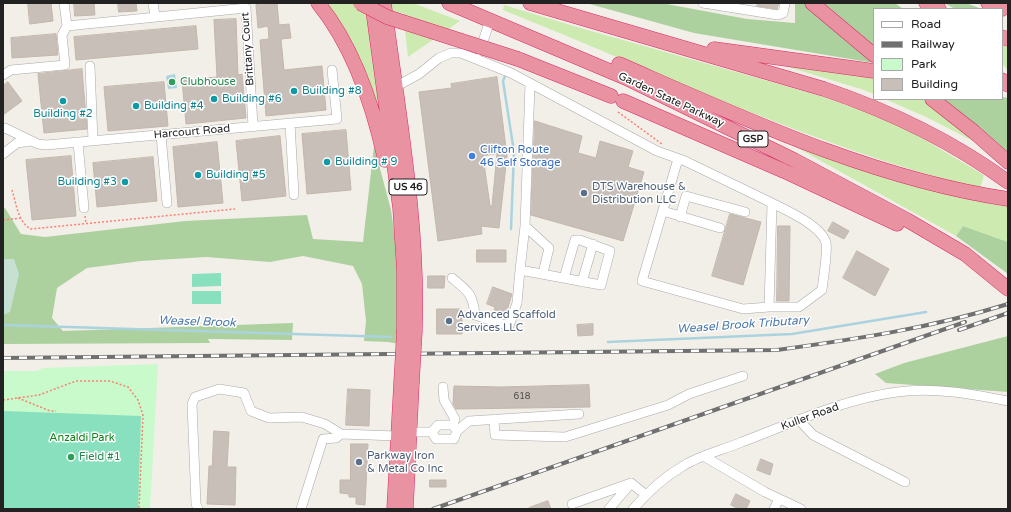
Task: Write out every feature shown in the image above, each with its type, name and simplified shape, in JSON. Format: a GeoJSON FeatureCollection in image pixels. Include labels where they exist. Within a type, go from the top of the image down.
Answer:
{"type":"FeatureCollection","features":[{"type":"Feature","properties":{"kind":"highway"},"geometry":{"type":"LineString","coordinates":[[318,3],[345,45],[361,80],[381,144],[402,239]]}},
{"type":"Feature","properties":{"kind":"highway"},"geometry":{"type":"LineString","coordinates":[[360,3],[387,17],[518,58],[617,103],[784,171],[965,254]]}},
{"type":"Feature","properties":{"kind":"highway","name":"US 46"},"geometry":{"type":"LineString","coordinates":[[372,3],[402,239],[409,331]]}},
{"type":"Feature","properties":{"kind":"highway","name":"US 46"},"geometry":{"type":"LineString","coordinates":[[384,3],[413,229],[416,283],[409,331],[399,500],[406,509]]}},
{"type":"Feature","properties":{"kind":"highway","name":"Garden State Parkway"},"geometry":{"type":"LineString","coordinates":[[449,3],[626,78],[732,128],[907,220],[965,254],[1008,289]]}},
{"type":"Feature","properties":{"kind":"highway"},"geometry":{"type":"LineString","coordinates":[[473,3],[788,136],[929,183],[1008,199]]}},
{"type":"Feature","properties":{"kind":"highway"},"geometry":{"type":"LineString","coordinates":[[530,3],[824,88],[882,110],[944,141],[1006,181]]}},
{"type":"Feature","properties":{"kind":"highway"},"geometry":{"type":"LineString","coordinates":[[812,3],[873,54]]}},
{"type":"Feature","properties":{"kind":"highway"},"geometry":{"type":"LineString","coordinates":[[926,3],[937,8]]}},
{"type":"Feature","properties":{"kind":"highway"},"geometry":{"type":"LineString","coordinates":[[988,3],[1000,8]]}},
{"type":"Feature","properties":{"kind":"highway"},"geometry":{"type":"LineString","coordinates":[[668,43],[873,71]]}},
{"type":"Feature","properties":{"kind":"highway"},"geometry":{"type":"LineString","coordinates":[[933,100],[974,132],[1008,162]]}},
{"type":"Feature","properties":{"kind":"street"},"geometry":{"type":"LineString","coordinates":[[3,75],[11,70],[65,65],[62,35],[67,26],[64,3]]}},
{"type":"Feature","properties":{"kind":"street"},"geometry":{"type":"LineString","coordinates":[[153,3],[155,16]]}},
{"type":"Feature","properties":{"kind":"street"},"geometry":{"type":"LineString","coordinates":[[703,3],[778,15],[783,14],[785,3]]}},
{"type":"Feature","properties":{"kind":"street","name":"Brittany Court"},"geometry":{"type":"LineString","coordinates":[[67,26],[246,8],[253,126]]}},
{"type":"Feature","properties":{"kind":"street"},"geometry":{"type":"LineString","coordinates":[[477,60],[490,20]]}},
{"type":"Feature","properties":{"kind":"street"},"geometry":{"type":"LineString","coordinates":[[395,87],[419,74],[439,58],[451,54],[461,53],[511,73],[664,153],[678,159],[772,203],[800,218],[818,231],[826,243],[822,290],[799,307],[743,309],[642,281],[678,159]]}},
{"type":"Feature","properties":{"kind":"street"},"geometry":{"type":"LineString","coordinates":[[90,66],[93,141]]}},
{"type":"Feature","properties":{"kind":"street","name":"Harcourt Road"},"geometry":{"type":"LineString","coordinates":[[3,129],[5,128],[32,141],[46,145],[337,119],[332,70]]}},
{"type":"Feature","properties":{"kind":"street"},"geometry":{"type":"LineString","coordinates":[[452,278],[470,292],[474,303],[475,315],[509,326],[517,303],[525,226],[530,84]]}},
{"type":"Feature","properties":{"kind":"street"},"geometry":{"type":"LineString","coordinates":[[290,123],[294,195]]}},
{"type":"Feature","properties":{"kind":"street"},"geometry":{"type":"LineString","coordinates":[[161,135],[167,203]]}},
{"type":"Feature","properties":{"kind":"street"},"geometry":{"type":"LineString","coordinates":[[3,154],[17,143],[32,141]]}},
{"type":"Feature","properties":{"kind":"street"},"geometry":{"type":"LineString","coordinates":[[78,142],[84,208]]}},
{"type":"Feature","properties":{"kind":"street"},"geometry":{"type":"LineString","coordinates":[[680,217],[686,196],[744,212]]}},
{"type":"Feature","properties":{"kind":"street"},"geometry":{"type":"LineString","coordinates":[[769,307],[772,203]]}},
{"type":"Feature","properties":{"kind":"street"},"geometry":{"type":"LineString","coordinates":[[663,212],[720,228]]}},
{"type":"Feature","properties":{"kind":"street"},"geometry":{"type":"LineString","coordinates":[[525,226],[549,248],[543,273]]}},
{"type":"Feature","properties":{"kind":"street"},"geometry":{"type":"LineString","coordinates":[[520,270],[543,273],[564,278],[582,282],[601,285],[605,276],[610,251],[593,244],[575,240],[564,278]]}},
{"type":"Feature","properties":{"kind":"street"},"geometry":{"type":"LineString","coordinates":[[582,282],[593,244]]}},
{"type":"Feature","properties":{"kind":"street"},"geometry":{"type":"LineString","coordinates":[[494,420],[495,435],[565,437],[668,405],[689,394],[743,376]]}},
{"type":"Feature","properties":{"kind":"street"},"geometry":{"type":"LineString","coordinates":[[432,432],[436,439],[454,439],[455,419],[444,400],[443,387]]}},
{"type":"Feature","properties":{"kind":"street"},"geometry":{"type":"LineString","coordinates":[[198,509],[196,504],[192,404],[195,397],[219,389],[244,393],[251,411],[269,418],[302,417],[325,424],[341,434],[403,434],[432,432],[438,425],[455,428],[469,421],[579,414]]}},
{"type":"Feature","properties":{"kind":"street","name":"Kuller Road"},"geometry":{"type":"LineString","coordinates":[[633,509],[666,477],[685,465],[799,420],[863,398],[897,392],[916,391],[969,394],[1008,401]]}},
{"type":"Feature","properties":{"kind":"street"},"geometry":{"type":"LineString","coordinates":[[799,420],[814,435],[905,482]]}},
{"type":"Feature","properties":{"kind":"street"},"geometry":{"type":"LineString","coordinates":[[301,509],[323,439],[336,438],[341,434]]}},
{"type":"Feature","properties":{"kind":"street"},"geometry":{"type":"LineString","coordinates":[[704,457],[779,499],[801,509]]}},
{"type":"Feature","properties":{"kind":"street"},"geometry":{"type":"LineString","coordinates":[[631,482],[646,495]]}},
{"type":"Feature","properties":{"kind":"street"},"geometry":{"type":"LineString","coordinates":[[572,504],[631,482]]}},
{"type":"Feature","properties":{"kind":"street"},"geometry":{"type":"LineString","coordinates":[[609,509],[631,482]]}},
{"type":"Feature","properties":{"kind":"street"},"geometry":{"type":"LineString","coordinates":[[774,509],[779,499]]}},
{"type":"Feature","properties":{"kind":"path"},"geometry":{"type":"LineString","coordinates":[[617,103],[662,143],[664,153]]}},
{"type":"Feature","properties":{"kind":"path"},"geometry":{"type":"LineString","coordinates":[[12,190],[21,218],[26,226],[31,229],[234,209]]}},
{"type":"Feature","properties":{"kind":"path"},"geometry":{"type":"LineString","coordinates":[[3,220],[21,218]]}},
{"type":"Feature","properties":{"kind":"path"},"geometry":{"type":"LineString","coordinates":[[3,400],[39,395],[76,382],[110,381],[128,387],[138,400],[143,415],[139,509]]}},
{"type":"Feature","properties":{"kind":"path"},"geometry":{"type":"LineString","coordinates":[[17,398],[50,411],[56,411]]}},
{"type":"Feature","properties":{"kind":"green space"},"geometry":{"type":"Polygon","coordinates":[[[325,3],[413,3],[460,21],[408,57],[403,13],[367,15],[382,116],[347,34],[325,3]]]}},
{"type":"Feature","properties":{"kind":"green space"},"geometry":{"type":"Polygon","coordinates":[[[586,3],[661,3],[747,19],[795,23],[795,3],[895,3],[902,8],[873,8],[873,63],[694,33],[586,3]]]}},
{"type":"Feature","properties":{"kind":"green space"},"geometry":{"type":"Polygon","coordinates":[[[944,3],[966,3],[979,8],[953,8],[944,3]]]}},
{"type":"Feature","properties":{"kind":"green space"},"geometry":{"type":"Polygon","coordinates":[[[504,5],[821,96],[879,117],[915,134],[984,175],[980,189],[919,172],[798,131],[503,10],[504,5]]]}},
{"type":"Feature","properties":{"kind":"green space"},"geometry":{"type":"Polygon","coordinates":[[[1003,41],[1008,43],[1008,70],[1003,65],[1003,41]]]}},
{"type":"Feature","properties":{"kind":"green space"},"geometry":{"type":"Polygon","coordinates":[[[789,65],[873,78],[873,94],[861,89],[788,67],[789,65]]]}},
{"type":"Feature","properties":{"kind":"green space"},"geometry":{"type":"Polygon","coordinates":[[[1003,97],[1008,98],[1008,156],[941,100],[1003,100],[1003,97]]]}},
{"type":"Feature","properties":{"kind":"green space"},"geometry":{"type":"Polygon","coordinates":[[[887,100],[927,100],[977,143],[926,117],[887,100]]]}},
{"type":"Feature","properties":{"kind":"green space"},"geometry":{"type":"Polygon","coordinates":[[[374,146],[391,210],[399,267],[399,344],[364,341],[366,321],[362,284],[353,266],[303,256],[270,262],[206,257],[141,261],[87,268],[57,288],[52,318],[63,331],[293,323],[292,340],[208,339],[210,343],[3,344],[3,209],[5,208],[21,234],[45,237],[185,221],[307,215],[313,239],[363,242],[374,146]]]}},
{"type":"Feature","properties":{"kind":"green space"},"geometry":{"type":"Polygon","coordinates":[[[794,146],[1008,204],[1008,242],[963,226],[956,236],[794,146]]]}},
{"type":"Feature","properties":{"kind":"green space"},"geometry":{"type":"Polygon","coordinates":[[[963,226],[1008,242],[1008,274],[956,236],[963,226]]]}},
{"type":"Feature","properties":{"kind":"green space"},"geometry":{"type":"Polygon","coordinates":[[[3,259],[14,259],[19,274],[10,312],[3,315],[3,259]]]}},
{"type":"Feature","properties":{"kind":"green space"},"geometry":{"type":"Polygon","coordinates":[[[221,273],[221,286],[192,287],[192,274],[221,273]]]}},
{"type":"Feature","properties":{"kind":"green space"},"geometry":{"type":"Polygon","coordinates":[[[192,291],[221,291],[221,304],[192,304],[192,291]]]}},
{"type":"Feature","properties":{"kind":"green space"},"geometry":{"type":"Polygon","coordinates":[[[1008,336],[1008,392],[886,383],[875,374],[904,363],[1008,336]]]}},
{"type":"Feature","properties":{"kind":"green space","name":"Anzaldi Park"},"geometry":{"type":"Polygon","coordinates":[[[158,364],[150,509],[3,509],[3,371],[37,371],[43,368],[158,364]]]}},
{"type":"Feature","properties":{"kind":"green space","name":"Field #1"},"geometry":{"type":"Polygon","coordinates":[[[3,411],[141,416],[138,509],[3,509],[3,411]]]}},
{"type":"Feature","properties":{"kind":"water","name":"Clubhouse"},"geometry":{"type":"Polygon","coordinates":[[[175,74],[177,88],[168,89],[166,76],[175,74]]]}},
{"type":"Feature","properties":{"kind":"building"},"geometry":{"type":"Polygon","coordinates":[[[28,3],[51,3],[53,21],[30,24],[28,3]]]}},
{"type":"Feature","properties":{"kind":"building"},"geometry":{"type":"Polygon","coordinates":[[[74,3],[94,3],[95,15],[75,16],[74,3]]]}},
{"type":"Feature","properties":{"kind":"building"},"geometry":{"type":"Polygon","coordinates":[[[118,3],[136,3],[137,11],[119,12],[118,3]]]}},
{"type":"Feature","properties":{"kind":"building","name":"Building #8"},"geometry":{"type":"Polygon","coordinates":[[[277,3],[279,25],[289,24],[291,38],[281,39],[284,70],[322,66],[326,110],[266,116],[260,40],[269,39],[268,26],[258,28],[256,5],[277,3]]]}},
{"type":"Feature","properties":{"kind":"building"},"geometry":{"type":"Polygon","coordinates":[[[758,3],[779,3],[777,9],[757,6],[758,3]]]}},
{"type":"Feature","properties":{"kind":"building","name":"Building #6"},"geometry":{"type":"Polygon","coordinates":[[[236,19],[238,75],[242,74],[246,118],[186,124],[182,80],[217,77],[214,20],[236,19]]]}},
{"type":"Feature","properties":{"kind":"building"},"geometry":{"type":"Polygon","coordinates":[[[196,26],[198,49],[76,60],[74,37],[196,26]]]}},
{"type":"Feature","properties":{"kind":"building"},"geometry":{"type":"Polygon","coordinates":[[[56,34],[58,55],[12,58],[11,38],[56,34]]]}},
{"type":"Feature","properties":{"kind":"building","name":"Building #2"},"geometry":{"type":"Polygon","coordinates":[[[82,69],[87,129],[44,133],[38,74],[82,69]]]}},
{"type":"Feature","properties":{"kind":"building"},"geometry":{"type":"Polygon","coordinates":[[[497,77],[507,156],[499,228],[481,226],[482,234],[438,241],[419,92],[452,88],[451,84],[497,77]],[[497,154],[483,156],[490,206],[492,206],[497,154]]]}},
{"type":"Feature","properties":{"kind":"building"},"geometry":{"type":"Polygon","coordinates":[[[8,82],[22,101],[3,115],[3,86],[8,82]]]}},
{"type":"Feature","properties":{"kind":"building","name":"Building #4"},"geometry":{"type":"Polygon","coordinates":[[[164,82],[168,126],[108,131],[104,87],[164,82]]]}},
{"type":"Feature","properties":{"kind":"building","name":"DTS Warehouse & Distribution LLC"},"geometry":{"type":"Polygon","coordinates":[[[535,121],[582,136],[578,153],[596,158],[600,141],[633,151],[628,167],[644,172],[623,241],[531,215],[535,121]]]}},
{"type":"Feature","properties":{"kind":"building","name":"Building # 9"},"geometry":{"type":"Polygon","coordinates":[[[346,130],[351,190],[307,194],[302,134],[346,130]]]}},
{"type":"Feature","properties":{"kind":"building"},"geometry":{"type":"Polygon","coordinates":[[[280,136],[286,196],[242,201],[236,141],[280,136]]]}},
{"type":"Feature","properties":{"kind":"building","name":"Building #5"},"geometry":{"type":"Polygon","coordinates":[[[217,142],[223,203],[178,207],[173,147],[217,142]]]}},
{"type":"Feature","properties":{"kind":"building"},"geometry":{"type":"Polygon","coordinates":[[[71,156],[76,216],[32,220],[26,160],[71,156]]]}},
{"type":"Feature","properties":{"kind":"building","name":"Building #3"},"geometry":{"type":"Polygon","coordinates":[[[153,157],[157,201],[97,207],[93,163],[153,157]]]}},
{"type":"Feature","properties":{"kind":"building"},"geometry":{"type":"Polygon","coordinates":[[[730,214],[761,222],[743,285],[712,276],[730,214]]]}},
{"type":"Feature","properties":{"kind":"building"},"geometry":{"type":"Polygon","coordinates":[[[833,222],[849,231],[844,239],[828,231],[833,222]]]}},
{"type":"Feature","properties":{"kind":"building"},"geometry":{"type":"Polygon","coordinates":[[[778,226],[790,226],[789,301],[777,301],[778,226]]]}},
{"type":"Feature","properties":{"kind":"building"},"geometry":{"type":"Polygon","coordinates":[[[477,250],[506,250],[506,262],[477,262],[477,250]]]}},
{"type":"Feature","properties":{"kind":"building"},"geometry":{"type":"Polygon","coordinates":[[[857,251],[889,269],[875,296],[843,278],[857,251]]]}},
{"type":"Feature","properties":{"kind":"building"},"geometry":{"type":"Polygon","coordinates":[[[428,276],[445,276],[444,288],[428,288],[428,276]]]}},
{"type":"Feature","properties":{"kind":"building"},"geometry":{"type":"Polygon","coordinates":[[[493,287],[512,294],[506,314],[494,310],[495,307],[487,304],[493,287]]]}},
{"type":"Feature","properties":{"kind":"building","name":"Advanced Scaffold Services LLC"},"geometry":{"type":"Polygon","coordinates":[[[437,309],[462,309],[462,334],[437,334],[437,309]]]}},
{"type":"Feature","properties":{"kind":"building"},"geometry":{"type":"Polygon","coordinates":[[[593,324],[593,335],[578,336],[577,325],[593,324]]]}},
{"type":"Feature","properties":{"kind":"building"},"geometry":{"type":"Polygon","coordinates":[[[589,385],[590,407],[456,409],[453,404],[454,386],[501,387],[589,385]]]}},
{"type":"Feature","properties":{"kind":"building"},"geometry":{"type":"Polygon","coordinates":[[[348,389],[370,390],[369,426],[346,425],[348,389]]]}},
{"type":"Feature","properties":{"kind":"building"},"geometry":{"type":"Polygon","coordinates":[[[214,431],[229,432],[227,467],[236,467],[235,505],[207,504],[209,466],[212,466],[214,431]]]}},
{"type":"Feature","properties":{"kind":"building","name":"Parkway Iron & Metal Co Inc"},"geometry":{"type":"Polygon","coordinates":[[[351,444],[368,444],[365,505],[356,504],[356,497],[349,497],[349,494],[340,493],[340,480],[350,480],[351,444]]]}},
{"type":"Feature","properties":{"kind":"building"},"geometry":{"type":"Polygon","coordinates":[[[761,459],[773,464],[770,475],[757,470],[761,459]]]}},
{"type":"Feature","properties":{"kind":"building"},"geometry":{"type":"Polygon","coordinates":[[[430,480],[446,480],[446,487],[430,487],[430,480]]]}},
{"type":"Feature","properties":{"kind":"building"},"geometry":{"type":"Polygon","coordinates":[[[736,494],[750,501],[746,509],[739,509],[731,505],[736,494]]]}},
{"type":"Feature","properties":{"kind":"building"},"geometry":{"type":"Polygon","coordinates":[[[548,501],[551,509],[529,509],[529,508],[548,501]]]}},
{"type":"Feature","properties":{"kind":"waterway","name":"Weasel Brook"},"geometry":{"type":"LineString","coordinates":[[506,74],[503,81],[514,152],[511,229]]}},
{"type":"Feature","properties":{"kind":"waterway","name":"Weasel Brook Tributary"},"geometry":{"type":"LineString","coordinates":[[608,342],[792,334],[926,312]]}},
{"type":"Feature","properties":{"kind":"waterway","name":"Weasel Brook"},"geometry":{"type":"LineString","coordinates":[[3,325],[391,337]]}},
{"type":"Feature","properties":{"kind":"railway"},"geometry":{"type":"LineString","coordinates":[[3,358],[777,350],[894,332],[951,320],[1008,304]]}},
{"type":"Feature","properties":{"kind":"railway"},"geometry":{"type":"LineString","coordinates":[[959,330],[1008,313]]}},
{"type":"Feature","properties":{"kind":"railway"},"geometry":{"type":"LineString","coordinates":[[433,509],[965,322]]}},
{"type":"Feature","properties":{"kind":"place","name":"Clubhouse"},"geometry":{"type":"Point","coordinates":[172,82]}},
{"type":"Feature","properties":{"kind":"place","name":"Building #8"},"geometry":{"type":"Point","coordinates":[294,91]}},
{"type":"Feature","properties":{"kind":"place","name":"Building #6"},"geometry":{"type":"Point","coordinates":[214,99]}},
{"type":"Feature","properties":{"kind":"place","name":"Building #2"},"geometry":{"type":"Point","coordinates":[63,101]}},
{"type":"Feature","properties":{"kind":"place","name":"Building #4"},"geometry":{"type":"Point","coordinates":[136,106]}},
{"type":"Feature","properties":{"kind":"place","name":"Clifton Route 46 Self Storage"},"geometry":{"type":"Point","coordinates":[472,156]}},
{"type":"Feature","properties":{"kind":"place","name":"Building # 9"},"geometry":{"type":"Point","coordinates":[327,162]}},
{"type":"Feature","properties":{"kind":"place","name":"Building #5"},"geometry":{"type":"Point","coordinates":[198,175]}},
{"type":"Feature","properties":{"kind":"place","name":"Building #3"},"geometry":{"type":"Point","coordinates":[125,182]}},
{"type":"Feature","properties":{"kind":"place","name":"DTS Warehouse & Distribution LLC"},"geometry":{"type":"Point","coordinates":[584,193]}},
{"type":"Feature","properties":{"kind":"place","name":"Advanced Scaffold Services LLC"},"geometry":{"type":"Point","coordinates":[449,321]}},
{"type":"Feature","properties":{"kind":"place","name":"Field #1"},"geometry":{"type":"Point","coordinates":[71,457]}},
{"type":"Feature","properties":{"kind":"place","name":"Parkway Iron & Metal Co Inc"},"geometry":{"type":"Point","coordinates":[359,462]}}]}
